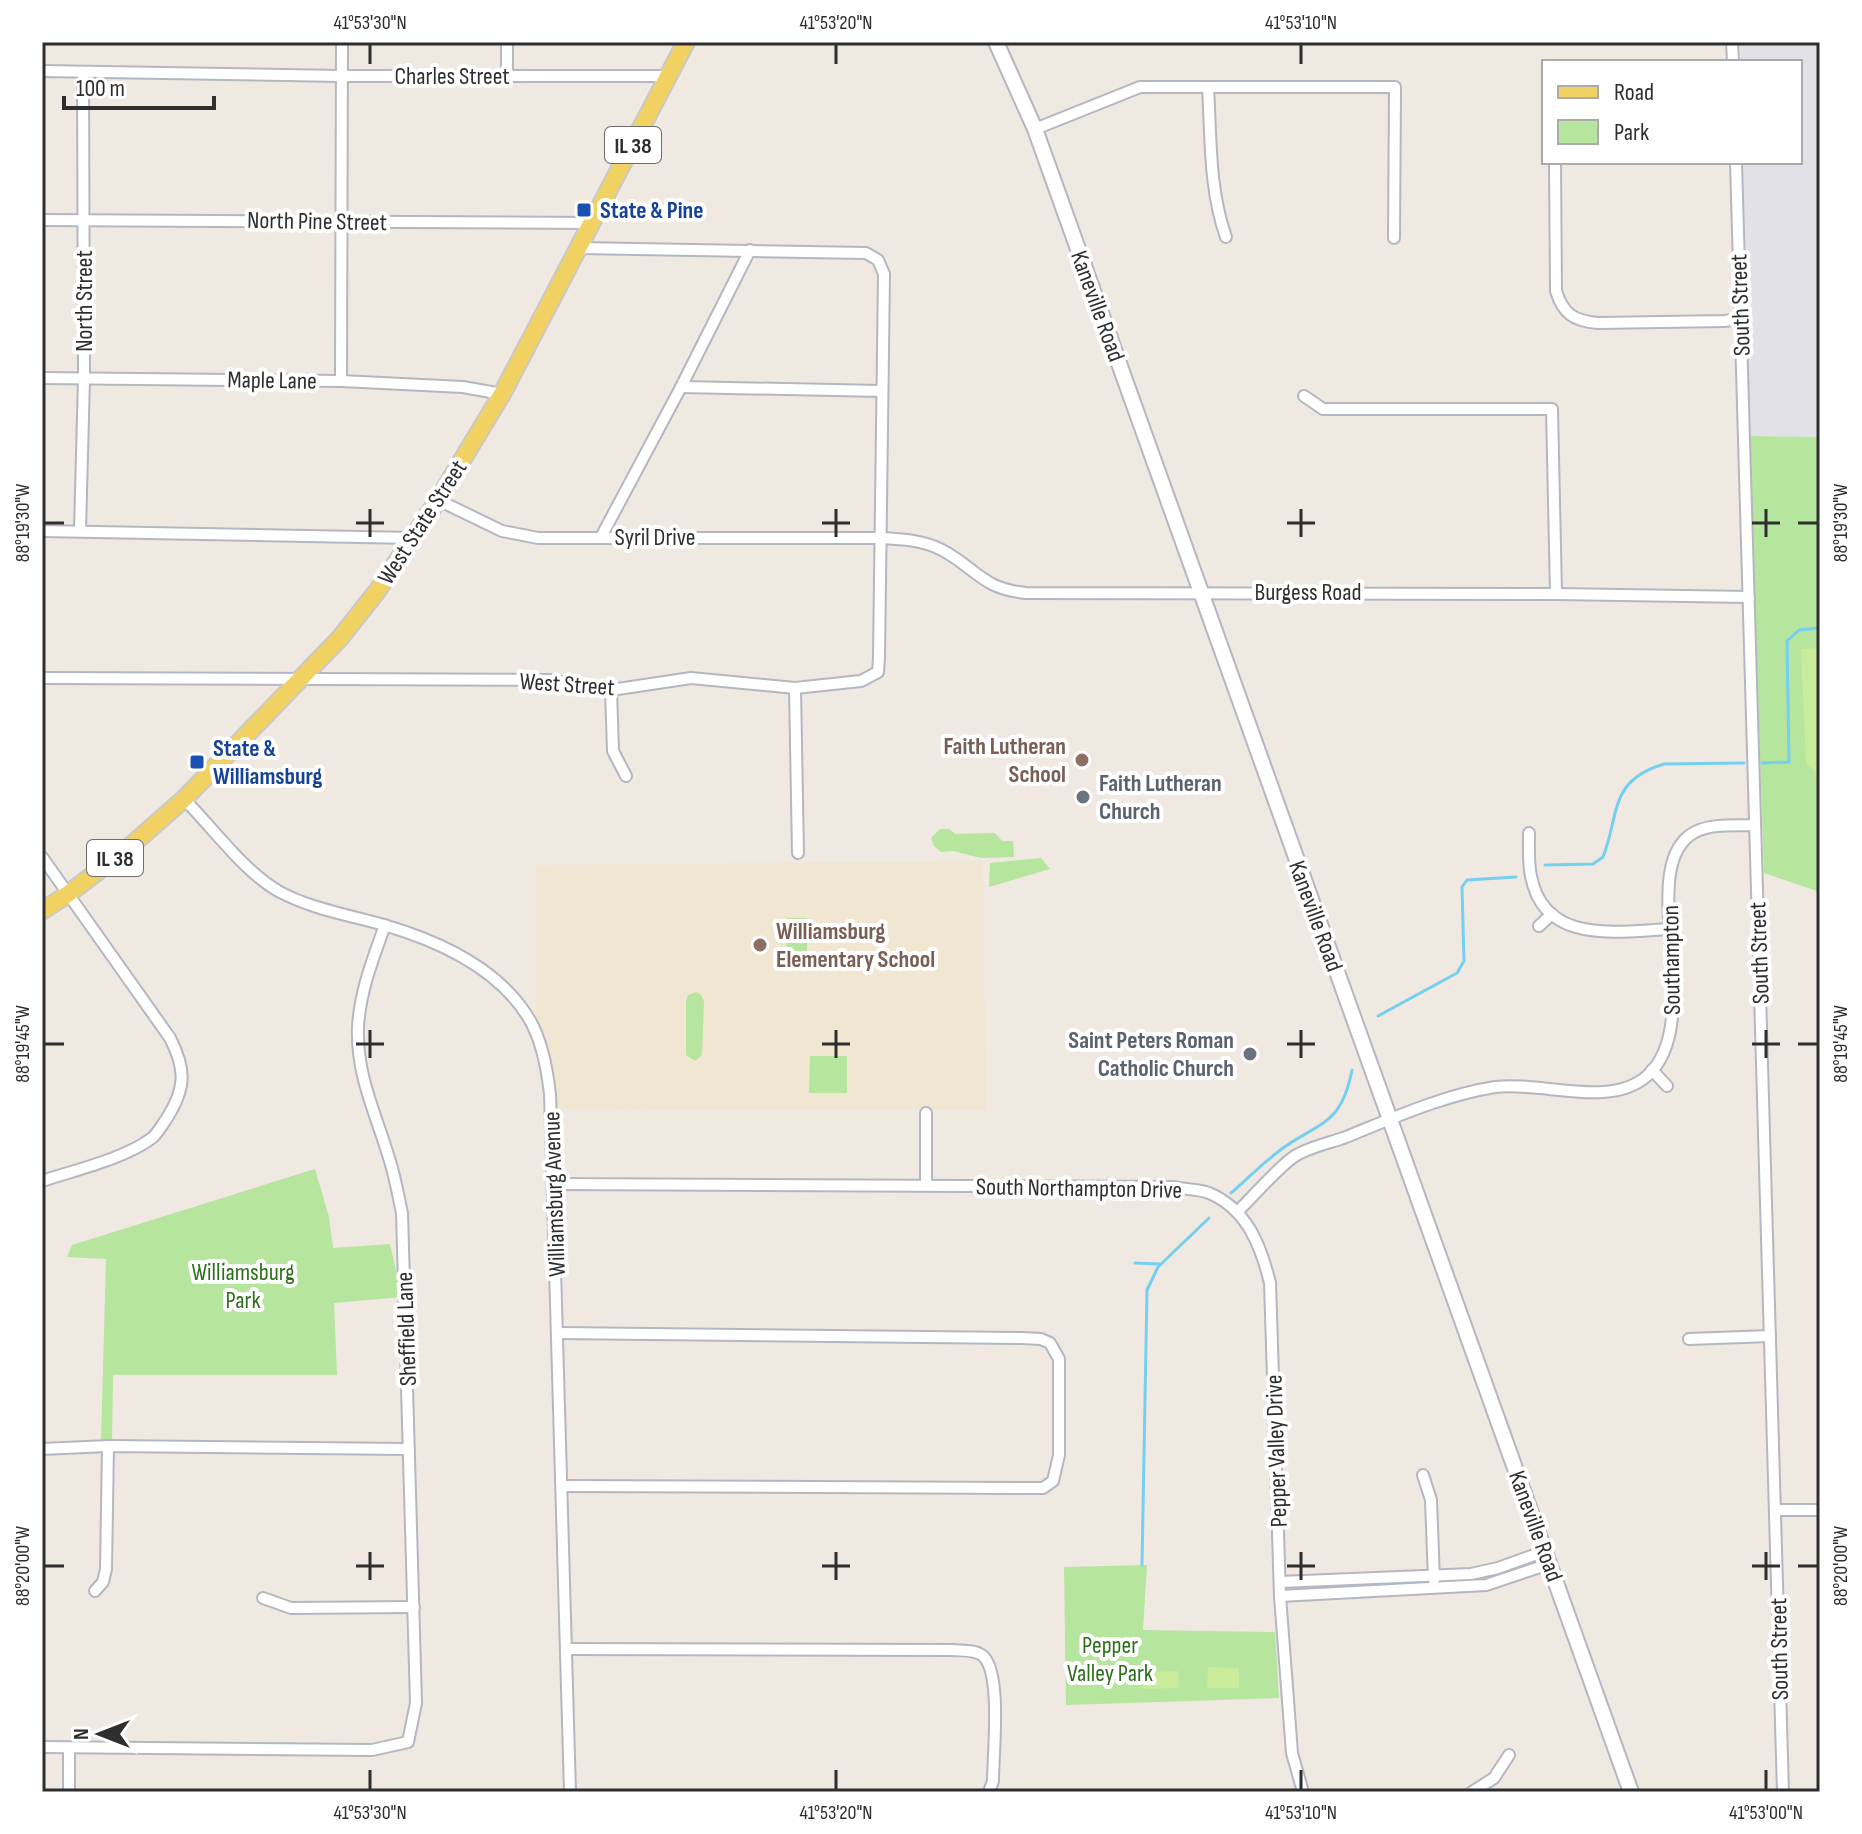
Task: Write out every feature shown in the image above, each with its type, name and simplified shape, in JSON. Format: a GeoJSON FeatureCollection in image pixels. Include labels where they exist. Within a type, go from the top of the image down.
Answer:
{"type":"FeatureCollection","features":[{"type":"Feature","properties":{"kind":"main road","name":"West State Street"},"geometry":{"type":"LineString","coordinates":[[42,911],[127,849],[184,799],[340,638],[378,590],[438,500],[502,394],[686,42]]}},
{"type":"Feature","properties":{"kind":"main road","name":"Kaneville Road"},"geometry":{"type":"LineString","coordinates":[[996,42],[1035,129],[1631,1792]]}},
{"type":"Feature","properties":{"kind":"street"},"geometry":{"type":"LineString","coordinates":[[341,381],[342,42]]}},
{"type":"Feature","properties":{"kind":"street"},"geometry":{"type":"LineString","coordinates":[[507,42],[507,76]]}},
{"type":"Feature","properties":{"kind":"street","name":"Charles Street"},"geometry":{"type":"LineString","coordinates":[[42,71],[342,76],[670,76]]}},
{"type":"Feature","properties":{"kind":"street","name":"North Street"},"geometry":{"type":"LineString","coordinates":[[80,531],[84,378],[83,72]]}},
{"type":"Feature","properties":{"kind":"street"},"geometry":{"type":"LineString","coordinates":[[1035,129],[1140,87],[1395,87],[1394,238]]}},
{"type":"Feature","properties":{"kind":"street"},"geometry":{"type":"LineString","coordinates":[[1208,87],[1218,216],[1226,237]]}},
{"type":"Feature","properties":{"kind":"street"},"geometry":{"type":"LineString","coordinates":[[1555,164],[1556,291],[1561,306],[1568,314],[1582,321],[1598,323],[1725,321],[1741,318]]}},
{"type":"Feature","properties":{"kind":"street","name":"South Street"},"geometry":{"type":"LineString","coordinates":[[1736,164],[1783,1792]]}},
{"type":"Feature","properties":{"kind":"street","name":"North Pine Street"},"geometry":{"type":"LineString","coordinates":[[42,220],[592,223]]}},
{"type":"Feature","properties":{"kind":"street"},"geometry":{"type":"LineString","coordinates":[[579,248],[866,253],[878,260],[884,274],[880,538]]}},
{"type":"Feature","properties":{"kind":"street"},"geometry":{"type":"LineString","coordinates":[[601,537],[750,250]]}},
{"type":"Feature","properties":{"kind":"street","name":"Maple Lane"},"geometry":{"type":"LineString","coordinates":[[42,378],[341,381],[463,387],[502,394]]}},
{"type":"Feature","properties":{"kind":"street"},"geometry":{"type":"LineString","coordinates":[[681,387],[881,391]]}},
{"type":"Feature","properties":{"kind":"street"},"geometry":{"type":"LineString","coordinates":[[1304,396],[1323,409],[1552,409],[1556,594]]}},
{"type":"Feature","properties":{"kind":"street","name":"Syril Drive"},"geometry":{"type":"LineString","coordinates":[[438,500],[486,524],[519,536],[538,538],[880,538]]}},
{"type":"Feature","properties":{"kind":"street"},"geometry":{"type":"LineString","coordinates":[[42,531],[413,538]]}},
{"type":"Feature","properties":{"kind":"street","name":"Burgess Road"},"geometry":{"type":"LineString","coordinates":[[880,538],[929,545],[991,585],[1015,592],[1749,597]]}},
{"type":"Feature","properties":{"kind":"street","name":"West Street"},"geometry":{"type":"LineString","coordinates":[[42,678],[548,680],[611,690],[691,678],[795,688],[861,681],[878,672],[880,538]]}},
{"type":"Feature","properties":{"kind":"street"},"geometry":{"type":"LineString","coordinates":[[795,688],[798,853]]}},
{"type":"Feature","properties":{"kind":"street"},"geometry":{"type":"LineString","coordinates":[[611,690],[613,751],[626,776]]}},
{"type":"Feature","properties":{"kind":"street","name":"Williamsburg Avenue"},"geometry":{"type":"LineString","coordinates":[[184,799],[267,883],[308,905],[385,925],[428,940],[467,960],[512,998],[531,1023],[547,1066],[550,1094],[570,1792]]}},
{"type":"Feature","properties":{"kind":"street","name":"Southampton"},"geometry":{"type":"LineString","coordinates":[[1652,1070],[1667,1045],[1672,1028],[1670,869],[1678,847],[1688,837],[1704,829],[1755,825]]}},
{"type":"Feature","properties":{"kind":"street"},"geometry":{"type":"LineString","coordinates":[[1529,833],[1531,877],[1541,902],[1565,925],[1589,931],[1671,929]]}},
{"type":"Feature","properties":{"kind":"street"},"geometry":{"type":"LineString","coordinates":[[42,857],[170,1038],[180,1057],[183,1078],[178,1101],[155,1136],[138,1147],[42,1181]]}},
{"type":"Feature","properties":{"kind":"street"},"geometry":{"type":"LineString","coordinates":[[1539,926],[1552,914]]}},
{"type":"Feature","properties":{"kind":"street","name":"Sheffield Lane"},"geometry":{"type":"LineString","coordinates":[[69,1748],[372,1750],[408,1742],[416,1711],[402,1213],[390,1159],[364,1083],[359,1042],[365,983],[385,925]]}},
{"type":"Feature","properties":{"kind":"street"},"geometry":{"type":"LineString","coordinates":[[1238,1211],[1294,1156],[1453,1097],[1494,1088],[1533,1086],[1609,1093],[1629,1087],[1652,1070],[1667,1086]]}},
{"type":"Feature","properties":{"kind":"street"},"geometry":{"type":"LineString","coordinates":[[926,1113],[926,1185]]}},
{"type":"Feature","properties":{"kind":"street","name":"South Northampton Drive"},"geometry":{"type":"LineString","coordinates":[[553,1184],[1172,1187],[1208,1193],[1238,1211]]}},
{"type":"Feature","properties":{"kind":"street","name":"Pepper Valley Drive"},"geometry":{"type":"LineString","coordinates":[[1238,1211],[1262,1251],[1270,1283],[1280,1596],[1292,1753],[1303,1792]]}},
{"type":"Feature","properties":{"kind":"street"},"geometry":{"type":"LineString","coordinates":[[558,1333],[1022,1338],[1050,1343],[1059,1359],[1057,1471],[1053,1481],[1043,1488],[562,1486]]}},
{"type":"Feature","properties":{"kind":"street"},"geometry":{"type":"LineString","coordinates":[[1689,1339],[1770,1336]]}},
{"type":"Feature","properties":{"kind":"street"},"geometry":{"type":"LineString","coordinates":[[95,1591],[103,1582],[106,1569],[108,1446]]}},
{"type":"Feature","properties":{"kind":"street"},"geometry":{"type":"LineString","coordinates":[[42,1449],[108,1446],[409,1449]]}},
{"type":"Feature","properties":{"kind":"street"},"geometry":{"type":"LineString","coordinates":[[1423,1475],[1431,1500],[1435,1589]]}},
{"type":"Feature","properties":{"kind":"street"},"geometry":{"type":"LineString","coordinates":[[1776,1510],[1820,1510]]}},
{"type":"Feature","properties":{"kind":"street"},"geometry":{"type":"LineString","coordinates":[[1280,1582],[1486,1571],[1547,1557]]}},
{"type":"Feature","properties":{"kind":"street"},"geometry":{"type":"LineString","coordinates":[[1280,1596],[1435,1589],[1500,1582],[1547,1557]]}},
{"type":"Feature","properties":{"kind":"street"},"geometry":{"type":"LineString","coordinates":[[263,1598],[291,1608],[414,1607]]}},
{"type":"Feature","properties":{"kind":"street"},"geometry":{"type":"LineString","coordinates":[[566,1649],[952,1650],[977,1653],[985,1657],[994,1680],[993,1781],[989,1792]]}},
{"type":"Feature","properties":{"kind":"street"},"geometry":{"type":"LineString","coordinates":[[42,1747],[69,1748],[69,1792]]}},
{"type":"Feature","properties":{"kind":"street"},"geometry":{"type":"LineString","coordinates":[[1472,1792],[1494,1778],[1509,1755]]}},
{"type":"Feature","properties":{"kind":"shaded area"},"geometry":{"type":"Polygon","coordinates":[[[1740,42],[1820,42],[1820,437],[1749,436],[1743,164],[1802,164],[1802,60],[1741,60],[1740,42]]]}},
{"type":"Feature","properties":{"kind":"shaded area","name":"Williamsburg Elementary School"},"geometry":{"type":"Polygon","coordinates":[[[983,861],[986,1110],[553,1109],[536,1025],[536,865],[983,861]]]}},
{"type":"Feature","properties":{"kind":"green space"},"geometry":{"type":"Polygon","coordinates":[[[1749,436],[1820,437],[1820,892],[1764,873],[1749,436]]]}},
{"type":"Feature","properties":{"kind":"green space"},"geometry":{"type":"Polygon","coordinates":[[[1820,648],[1820,776],[1806,764],[1801,649],[1820,648]]]}},
{"type":"Feature","properties":{"kind":"green space"},"geometry":{"type":"Polygon","coordinates":[[[940,829],[949,829],[955,834],[995,833],[1002,841],[1013,841],[1014,857],[981,858],[953,851],[941,852],[931,838],[940,829]]]}},
{"type":"Feature","properties":{"kind":"green space"},"geometry":{"type":"Polygon","coordinates":[[[1041,858],[1050,869],[989,887],[990,863],[1041,858]]]}},
{"type":"Feature","properties":{"kind":"green space"},"geometry":{"type":"Polygon","coordinates":[[[787,918],[807,918],[807,962],[786,961],[787,918]]]}},
{"type":"Feature","properties":{"kind":"green space"},"geometry":{"type":"Polygon","coordinates":[[[697,992],[704,1001],[702,1055],[695,1061],[686,1055],[686,1001],[688,995],[697,992]]]}},
{"type":"Feature","properties":{"kind":"green space"},"geometry":{"type":"Polygon","coordinates":[[[810,1056],[847,1056],[847,1093],[809,1093],[810,1056]]]}},
{"type":"Feature","properties":{"kind":"green space","name":"Williamsburg Park"},"geometry":{"type":"Polygon","coordinates":[[[315,1169],[329,1217],[333,1248],[390,1244],[402,1297],[334,1303],[337,1375],[113,1375],[112,1441],[101,1441],[106,1259],[67,1257],[72,1245],[315,1169]]]}},
{"type":"Feature","properties":{"kind":"green space","name":"Pepper Valley Park"},"geometry":{"type":"Polygon","coordinates":[[[1147,1565],[1143,1630],[1275,1632],[1279,1698],[1066,1705],[1064,1567],[1147,1565]]]}},
{"type":"Feature","properties":{"kind":"green space"},"geometry":{"type":"Polygon","coordinates":[[[1208,1667],[1239,1668],[1239,1688],[1207,1688],[1208,1667]]]}},
{"type":"Feature","properties":{"kind":"green space"},"geometry":{"type":"Polygon","coordinates":[[[1178,1671],[1179,1688],[1143,1689],[1142,1672],[1178,1671]]]}},
{"type":"Feature","properties":{"kind":"waterway"},"geometry":{"type":"LineString","coordinates":[[1762,763],[1789,762],[1787,641],[1799,630],[1820,628]]}},
{"type":"Feature","properties":{"kind":"waterway"},"geometry":{"type":"LineString","coordinates":[[1545,865],[1593,864],[1603,857],[1619,801],[1633,780],[1646,771],[1664,764],[1744,763]]}},
{"type":"Feature","properties":{"kind":"waterway"},"geometry":{"type":"LineString","coordinates":[[1378,1016],[1457,973],[1464,961],[1462,887],[1467,880],[1516,877]]}},
{"type":"Feature","properties":{"kind":"waterway"},"geometry":{"type":"LineString","coordinates":[[1231,1193],[1279,1151],[1335,1113],[1342,1102],[1352,1070]]}},
{"type":"Feature","properties":{"kind":"waterway"},"geometry":{"type":"LineString","coordinates":[[1142,1565],[1147,1290],[1158,1267],[1209,1218]]}},
{"type":"Feature","properties":{"kind":"waterway"},"geometry":{"type":"LineString","coordinates":[[1135,1263],[1160,1264]]}},
{"type":"Feature","properties":{"kind":"place","name":"State & Pine"},"geometry":{"type":"Point","coordinates":[584,210]}},
{"type":"Feature","properties":{"kind":"place","name":"Faith Lutheran School"},"geometry":{"type":"Point","coordinates":[1082,760]}},
{"type":"Feature","properties":{"kind":"place","name":"State & Williamsburg"},"geometry":{"type":"Point","coordinates":[197,762]}},
{"type":"Feature","properties":{"kind":"place","name":"Faith Lutheran Church"},"geometry":{"type":"Point","coordinates":[1083,797]}},
{"type":"Feature","properties":{"kind":"place","name":"Williamsburg Elementary School"},"geometry":{"type":"Point","coordinates":[760,945]}},
{"type":"Feature","properties":{"kind":"place","name":"Saint Peters Roman Catholic Church"},"geometry":{"type":"Point","coordinates":[1250,1054]}}]}
